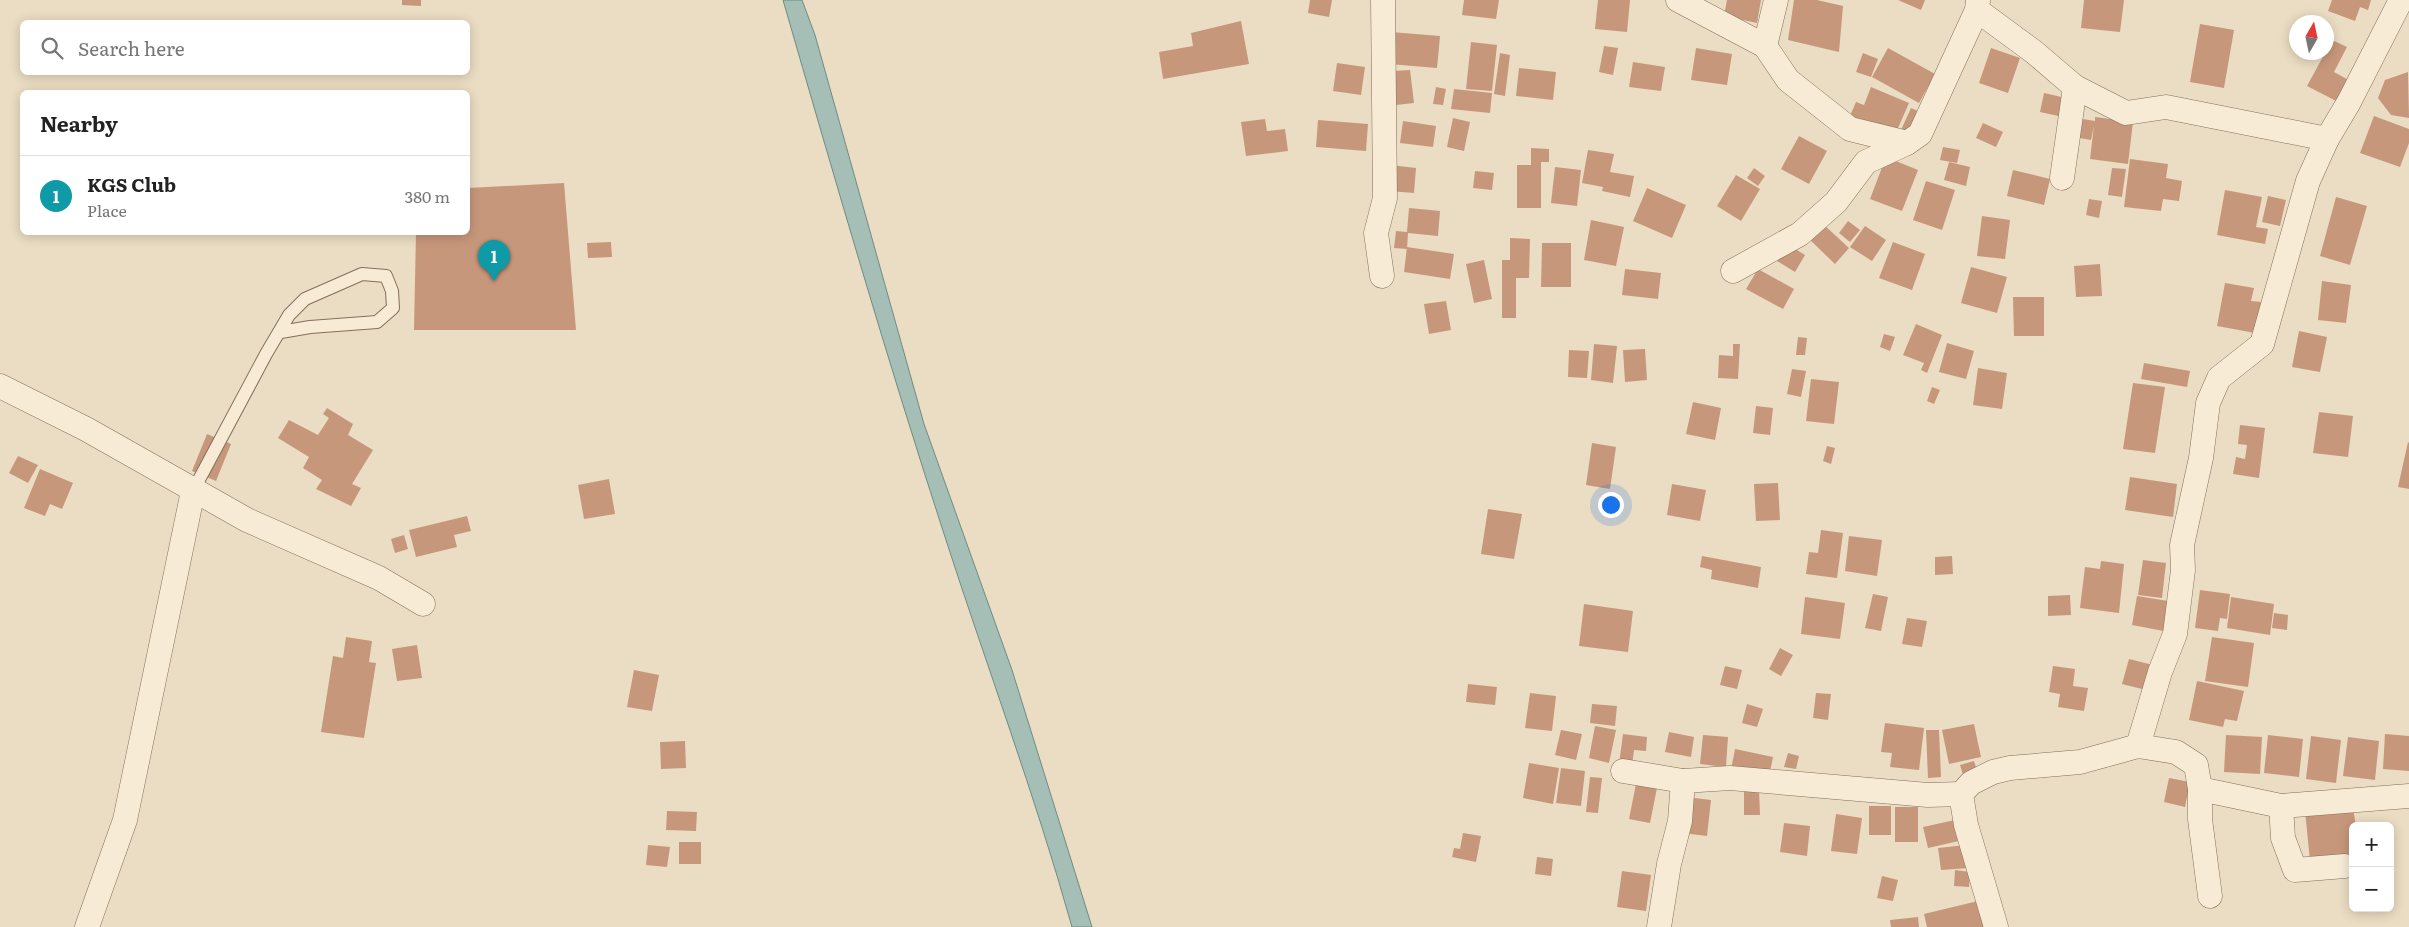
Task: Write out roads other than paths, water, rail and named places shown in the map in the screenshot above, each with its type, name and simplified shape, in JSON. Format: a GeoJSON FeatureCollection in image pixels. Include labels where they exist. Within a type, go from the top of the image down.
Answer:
{"type":"FeatureCollection","features":[{"type":"Feature","properties":{"kind":"street"},"geometry":{"type":"LineString","coordinates":[[1382,276],[1376,233],[1385,198],[1383,0]]}},
{"type":"Feature","properties":{"kind":"street"},"geometry":{"type":"LineString","coordinates":[[1678,0],[1765,46],[1788,80],[1850,129],[1907,143]]}},
{"type":"Feature","properties":{"kind":"street"},"geometry":{"type":"LineString","coordinates":[[1765,46],[1776,0]]}},
{"type":"Feature","properties":{"kind":"street"},"geometry":{"type":"LineString","coordinates":[[2138,746],[2160,672],[2175,634],[2183,570],[2182,545],[2201,458],[2208,403],[2219,378],[2262,344],[2308,181],[2327,139],[2349,102],[2401,0]]}},
{"type":"Feature","properties":{"kind":"street"},"geometry":{"type":"LineString","coordinates":[[1733,271],[1800,234],[1836,202],[1866,162],[1907,143],[1920,134],[1977,5],[2075,87],[2126,113],[2166,107],[2327,139]]}},
{"type":"Feature","properties":{"kind":"street"},"geometry":{"type":"LineString","coordinates":[[2062,178],[2075,87]]}},
{"type":"Feature","properties":{"kind":"street"},"geometry":{"type":"LineString","coordinates":[[0,386],[86,429],[247,520],[379,578],[423,604]]}},
{"type":"Feature","properties":{"kind":"street"},"geometry":{"type":"LineString","coordinates":[[87,927],[124,820],[193,491]]}},
{"type":"Feature","properties":{"kind":"street"},"geometry":{"type":"LineString","coordinates":[[1623,771],[1682,781],[1730,778],[1928,796],[1961,794],[1971,783],[1993,772],[2010,768],[2080,762],[2138,746],[2176,752],[2196,765],[2200,789],[2200,819],[2210,896]]}},
{"type":"Feature","properties":{"kind":"street"},"geometry":{"type":"LineString","coordinates":[[1659,927],[1669,864],[1680,821],[1682,781]]}},
{"type":"Feature","properties":{"kind":"street"},"geometry":{"type":"LineString","coordinates":[[2200,789],[2281,806],[2409,796]]}},
{"type":"Feature","properties":{"kind":"street"},"geometry":{"type":"LineString","coordinates":[[1961,794],[1966,825],[1996,927]]}},
{"type":"Feature","properties":{"kind":"street"},"geometry":{"type":"LineString","coordinates":[[2281,806],[2283,838],[2295,870],[2345,866]]}},
{"type":"Feature","properties":{"kind":"lane"},"geometry":{"type":"LineString","coordinates":[[193,491],[266,354],[289,315],[306,299],[362,274],[386,276],[392,291],[393,308],[377,322],[310,327],[280,332]]}},
{"type":"Feature","properties":{"kind":"water"},"geometry":{"type":"Polygon","coordinates":[[[783,0],[802,0],[815,35],[924,424],[1012,670],[1092,927],[1072,927],[1058,878],[961,586],[903,403],[783,0]]]}},
{"type":"Feature","properties":{"kind":"place","name":"KGS Club"},"geometry":{"type":"Point","coordinates":[494,281]}}]}
